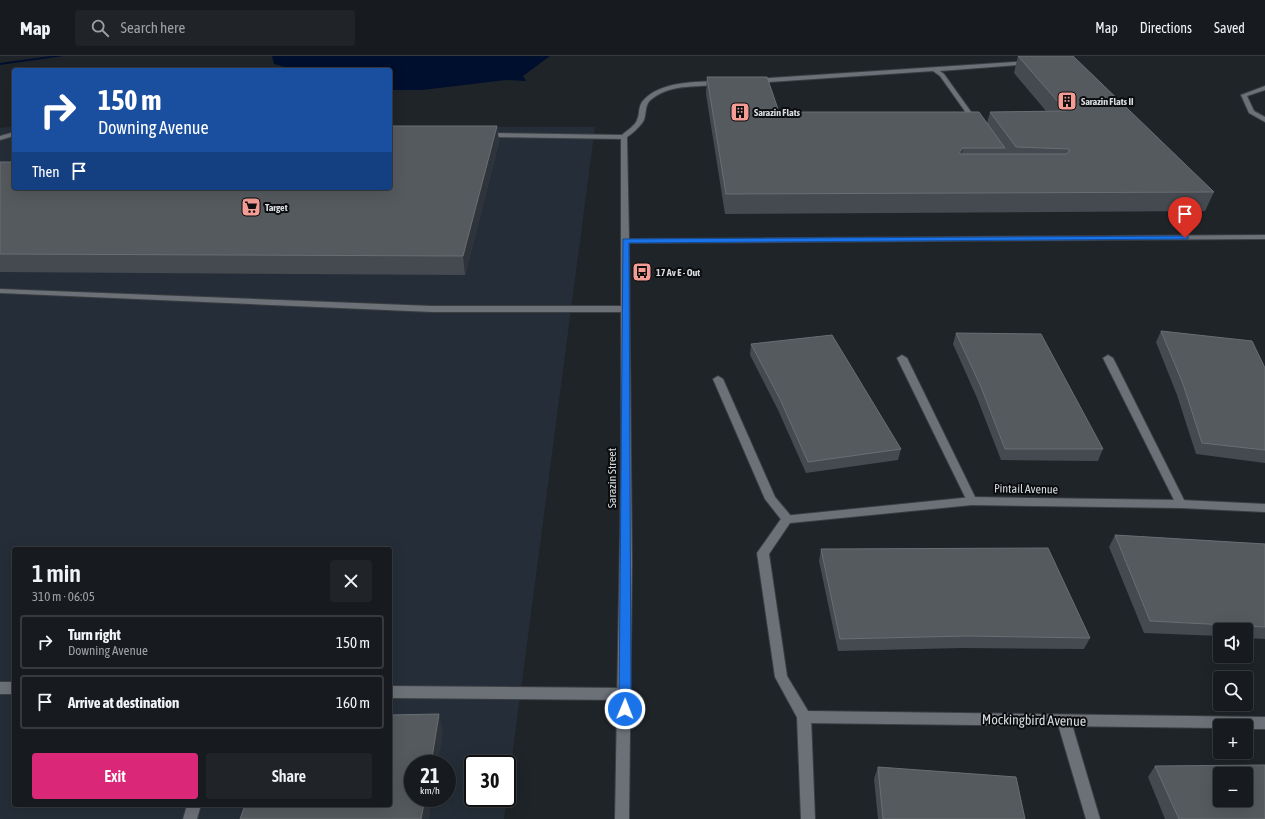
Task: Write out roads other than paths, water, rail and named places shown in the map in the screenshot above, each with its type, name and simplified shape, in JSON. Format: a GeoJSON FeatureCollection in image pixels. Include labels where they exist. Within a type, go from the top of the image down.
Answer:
{"type":"FeatureCollection","features":[{"type":"Feature","properties":{"kind":"street"},"geometry":{"type":"LineString","coordinates":[[748,81],[1037,63]]}},
{"type":"Feature","properties":{"kind":"street"},"geometry":{"type":"LineString","coordinates":[[934,69],[942,75],[978,126]]}},
{"type":"Feature","properties":{"kind":"street"},"geometry":{"type":"LineString","coordinates":[[478,135],[624,137],[640,120],[644,103],[651,96],[664,90],[679,86],[725,82]]}},
{"type":"Feature","properties":{"kind":"street"},"geometry":{"type":"LineString","coordinates":[[1265,88],[1244,95],[1250,112],[1265,120]]}},
{"type":"Feature","properties":{"kind":"street"},"geometry":{"type":"LineString","coordinates":[[0,138],[12,135]]}},
{"type":"Feature","properties":{"kind":"street","name":"Sarazin Street"},"geometry":{"type":"LineString","coordinates":[[622,819],[625,694],[626,241],[624,137]]}},
{"type":"Feature","properties":{"kind":"street"},"geometry":{"type":"LineString","coordinates":[[626,241],[1265,237]]}},
{"type":"Feature","properties":{"kind":"street"},"geometry":{"type":"LineString","coordinates":[[0,291],[432,309],[625,309]]}},
{"type":"Feature","properties":{"kind":"street"},"geometry":{"type":"LineString","coordinates":[[902,358],[972,501]]}},
{"type":"Feature","properties":{"kind":"street"},"geometry":{"type":"LineString","coordinates":[[1108,358],[1181,504]]}},
{"type":"Feature","properties":{"kind":"street"},"geometry":{"type":"LineString","coordinates":[[718,379],[770,499],[787,519],[763,553],[781,677],[804,718],[808,819]]}},
{"type":"Feature","properties":{"kind":"street","name":"Pintail Avenue"},"geometry":{"type":"LineString","coordinates":[[787,519],[972,501],[1181,504],[1265,508]]}},
{"type":"Feature","properties":{"kind":"street"},"geometry":{"type":"LineString","coordinates":[[0,688],[12,688]]}},
{"type":"Feature","properties":{"kind":"street"},"geometry":{"type":"LineString","coordinates":[[392,692],[625,694]]}},
{"type":"Feature","properties":{"kind":"street","name":"Mockingbird Avenue"},"geometry":{"type":"LineString","coordinates":[[804,718],[1265,723]]}},
{"type":"Feature","properties":{"kind":"street"},"geometry":{"type":"LineString","coordinates":[[1064,721],[1094,819]]}},
{"type":"Feature","properties":{"kind":"street"},"geometry":{"type":"LineString","coordinates":[[190,819],[193,807]]}},
{"type":"Feature","properties":{"kind":"water"},"geometry":{"type":"Polygon","coordinates":[[[272,56],[550,56],[523,76],[526,81],[506,80],[422,90],[392,90],[392,68],[288,68],[274,64],[272,56]]]}},
{"type":"Feature","properties":{"kind":"waterway"},"geometry":{"type":"LineString","coordinates":[[0,64],[62,56]]}},
{"type":"Feature","properties":{"kind":"place","name":"Sarazin Flats II"},"geometry":{"type":"Point","coordinates":[1067,101]}},
{"type":"Feature","properties":{"kind":"place","name":"Sarazin Flats"},"geometry":{"type":"Point","coordinates":[740,112]}},
{"type":"Feature","properties":{"kind":"place","name":"Target"},"geometry":{"type":"Point","coordinates":[251,207]}},
{"type":"Feature","properties":{"kind":"place","name":"17 Av E - Out"},"geometry":{"type":"Point","coordinates":[642,272]}}]}
